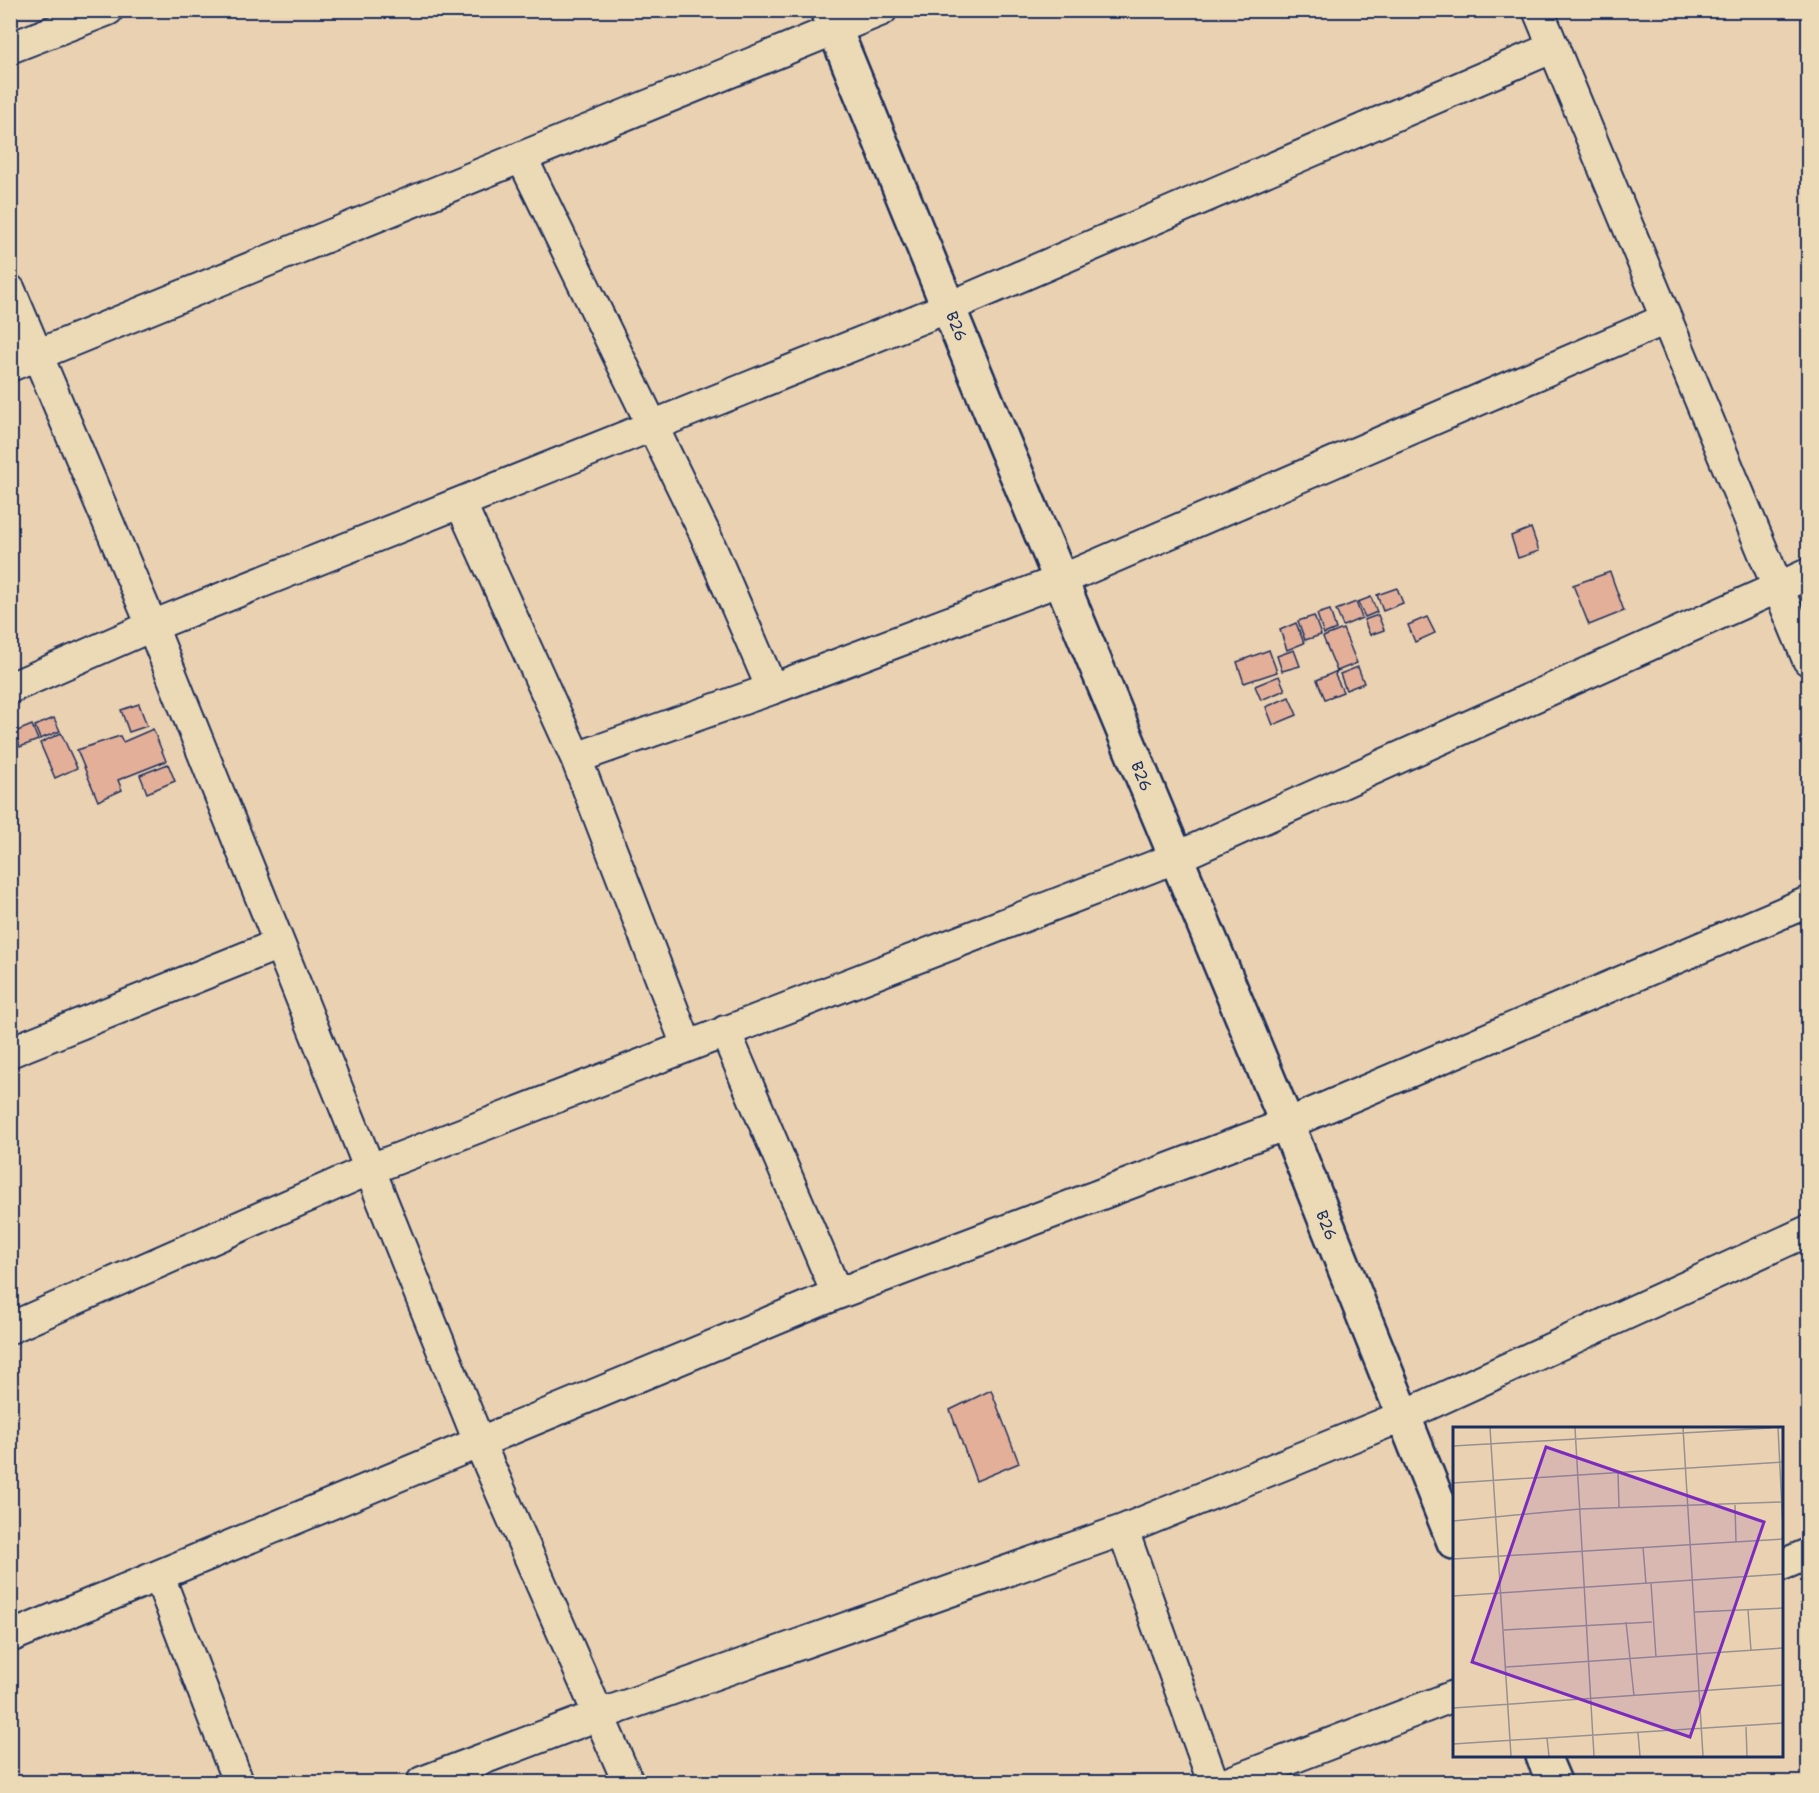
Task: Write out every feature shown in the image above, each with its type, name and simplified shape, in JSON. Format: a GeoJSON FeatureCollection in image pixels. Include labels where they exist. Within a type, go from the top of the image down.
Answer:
{"type":"FeatureCollection","features":[{"type":"Feature","properties":{"kind":"highway","name":"B26"},"geometry":{"type":"LineString","coordinates":[[831,20],[1175,858],[1287,1124],[1453,1537]]}},
{"type":"Feature","properties":{"kind":"highway"},"geometry":{"type":"LineString","coordinates":[[1544,1757],[1554,1782]]}},
{"type":"Feature","properties":{"kind":"street"},"geometry":{"type":"LineString","coordinates":[[10,48],[108,10]]}},
{"type":"Feature","properties":{"kind":"street"},"geometry":{"type":"LineString","coordinates":[[23,360],[522,158],[831,20],[882,10]]}},
{"type":"Feature","properties":{"kind":"street"},"geometry":{"type":"LineString","coordinates":[[1538,10],[1809,660]]}},
{"type":"Feature","properties":{"kind":"street"},"geometry":{"type":"LineString","coordinates":[[10,688],[152,626],[949,307],[1554,47]]}},
{"type":"Feature","properties":{"kind":"street"},"geometry":{"type":"LineString","coordinates":[[522,158],[705,534],[772,689]]}},
{"type":"Feature","properties":{"kind":"street"},"geometry":{"type":"LineString","coordinates":[[10,290],[23,360],[152,626],[368,1170],[479,1442],[628,1782]]}},
{"type":"Feature","properties":{"kind":"street"},"geometry":{"type":"LineString","coordinates":[[576,758],[772,689],[1061,580],[1666,319]]}},
{"type":"Feature","properties":{"kind":"street"},"geometry":{"type":"LineString","coordinates":[[461,504],[576,758],[687,1046]]}},
{"type":"Feature","properties":{"kind":"street"},"geometry":{"type":"LineString","coordinates":[[10,1329],[368,1170],[1175,858],[1809,574]]}},
{"type":"Feature","properties":{"kind":"street"},"geometry":{"type":"LineString","coordinates":[[10,1637],[837,1294],[1287,1124],[1809,902]]}},
{"type":"Feature","properties":{"kind":"street"},"geometry":{"type":"LineString","coordinates":[[10,1052],[279,944]]}},
{"type":"Feature","properties":{"kind":"street"},"geometry":{"type":"LineString","coordinates":[[725,1031],[837,1294]]}},
{"type":"Feature","properties":{"kind":"street"},"geometry":{"type":"LineString","coordinates":[[422,1782],[599,1715],[1124,1530],[1403,1416],[1809,1231]]}},
{"type":"Feature","properties":{"kind":"street"},"geometry":{"type":"LineString","coordinates":[[1124,1530],[1213,1782]]}},
{"type":"Feature","properties":{"kind":"street"},"geometry":{"type":"LineString","coordinates":[[1783,1565],[1809,1554]]}},
{"type":"Feature","properties":{"kind":"street"},"geometry":{"type":"LineString","coordinates":[[159,1576],[238,1782]]}},
{"type":"Feature","properties":{"kind":"street"},"geometry":{"type":"LineString","coordinates":[[1230,1782],[1453,1697]]}},
{"type":"Feature","properties":{"kind":"building"},"geometry":{"type":"Polygon","coordinates":[[[1531,528],[1539,551],[1518,558],[1511,536],[1531,528]]]}},
{"type":"Feature","properties":{"kind":"building"},"geometry":{"type":"Polygon","coordinates":[[[1610,572],[1624,611],[1589,625],[1573,585],[1610,572]]]}},
{"type":"Feature","properties":{"kind":"building"},"geometry":{"type":"Polygon","coordinates":[[[1397,588],[1403,603],[1383,611],[1377,595],[1397,588]]]}},
{"type":"Feature","properties":{"kind":"building"},"geometry":{"type":"Polygon","coordinates":[[[1371,597],[1377,612],[1365,617],[1358,602],[1371,597]]]}},
{"type":"Feature","properties":{"kind":"building"},"geometry":{"type":"Polygon","coordinates":[[[1356,602],[1362,618],[1343,626],[1336,610],[1356,602]]]}},
{"type":"Feature","properties":{"kind":"building"},"geometry":{"type":"Polygon","coordinates":[[[1330,610],[1336,629],[1324,634],[1317,614],[1330,610]]]}},
{"type":"Feature","properties":{"kind":"building"},"geometry":{"type":"Polygon","coordinates":[[[1378,615],[1384,630],[1370,635],[1364,620],[1378,615]]]}},
{"type":"Feature","properties":{"kind":"building"},"geometry":{"type":"Polygon","coordinates":[[[1314,616],[1321,635],[1305,640],[1298,621],[1314,616]]]}},
{"type":"Feature","properties":{"kind":"building"},"geometry":{"type":"Polygon","coordinates":[[[1427,617],[1435,633],[1415,642],[1408,625],[1427,617]]]}},
{"type":"Feature","properties":{"kind":"building"},"geometry":{"type":"Polygon","coordinates":[[[1296,623],[1304,643],[1287,650],[1280,630],[1296,623]]]}},
{"type":"Feature","properties":{"kind":"building"},"geometry":{"type":"Polygon","coordinates":[[[1343,629],[1357,663],[1337,671],[1323,637],[1343,629]]]}},
{"type":"Feature","properties":{"kind":"building"},"geometry":{"type":"Polygon","coordinates":[[[1269,650],[1277,672],[1244,683],[1237,662],[1269,650]]]}},
{"type":"Feature","properties":{"kind":"building"},"geometry":{"type":"Polygon","coordinates":[[[1294,650],[1300,666],[1282,671],[1277,656],[1294,650]]]}},
{"type":"Feature","properties":{"kind":"building"},"geometry":{"type":"Polygon","coordinates":[[[1358,667],[1364,683],[1346,690],[1340,674],[1358,667]]]}},
{"type":"Feature","properties":{"kind":"building"},"geometry":{"type":"Polygon","coordinates":[[[1337,671],[1335,675],[1343,692],[1325,699],[1317,680],[1337,671]]]}},
{"type":"Feature","properties":{"kind":"building"},"geometry":{"type":"Polygon","coordinates":[[[1279,676],[1285,690],[1261,700],[1255,686],[1279,676]]]}},
{"type":"Feature","properties":{"kind":"building"},"geometry":{"type":"Polygon","coordinates":[[[1289,697],[1297,715],[1273,725],[1266,707],[1289,697]]]}},
{"type":"Feature","properties":{"kind":"building"},"geometry":{"type":"Polygon","coordinates":[[[139,704],[147,726],[129,732],[121,710],[139,704]]]}},
{"type":"Feature","properties":{"kind":"building"},"geometry":{"type":"Polygon","coordinates":[[[54,718],[60,731],[40,739],[35,726],[54,718]]]}},
{"type":"Feature","properties":{"kind":"building"},"geometry":{"type":"Polygon","coordinates":[[[32,725],[38,740],[20,747],[15,732],[32,725]]]}},
{"type":"Feature","properties":{"kind":"building"},"geometry":{"type":"Polygon","coordinates":[[[153,729],[166,761],[118,780],[122,790],[98,801],[77,750],[120,736],[123,742],[153,729]]]}},
{"type":"Feature","properties":{"kind":"building"},"geometry":{"type":"Polygon","coordinates":[[[61,733],[77,768],[55,778],[40,743],[61,733]]]}},
{"type":"Feature","properties":{"kind":"building"},"geometry":{"type":"Polygon","coordinates":[[[168,764],[175,781],[147,793],[140,775],[168,764]]]}},
{"type":"Feature","properties":{"kind":"building"},"geometry":{"type":"Polygon","coordinates":[[[991,1390],[1019,1463],[976,1481],[950,1410],[991,1390]]]}}]}
